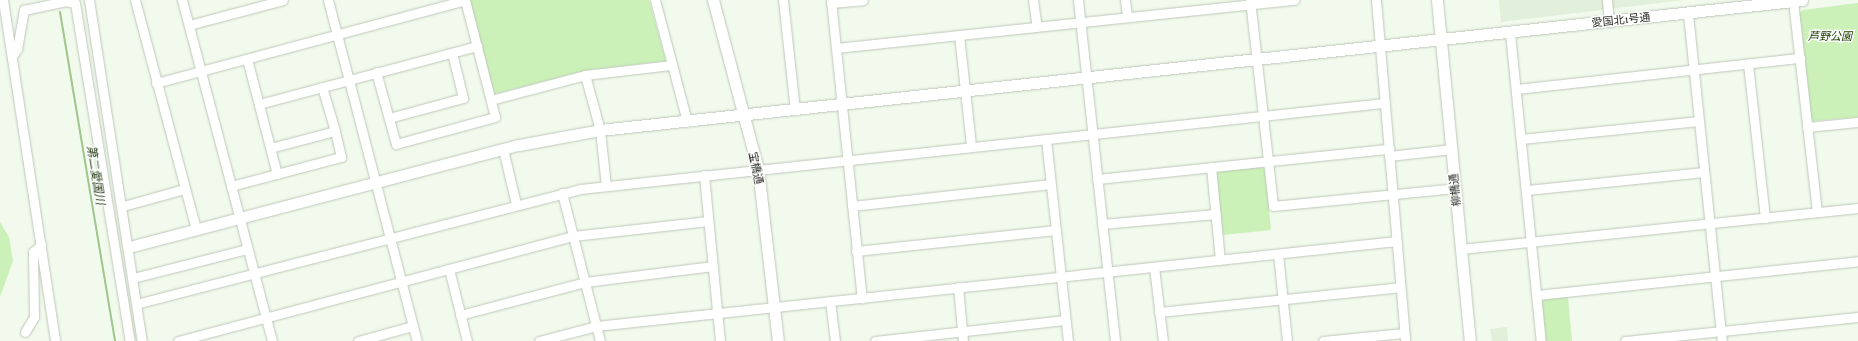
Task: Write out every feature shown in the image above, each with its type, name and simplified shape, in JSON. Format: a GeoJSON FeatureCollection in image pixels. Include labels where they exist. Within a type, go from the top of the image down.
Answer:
{"type":"FeatureCollection","features":[{"type":"Feature","properties":{"kind":"street"},"geometry":{"type":"LineString","coordinates":[[3,0],[55,341]]}},
{"type":"Feature","properties":{"kind":"street"},"geometry":{"type":"LineString","coordinates":[[135,0],[196,230]]}},
{"type":"Feature","properties":{"kind":"street"},"geometry":{"type":"LineString","coordinates":[[182,0],[272,341]]}},
{"type":"Feature","properties":{"kind":"street"},"geometry":{"type":"LineString","coordinates":[[189,25],[283,0]]}},
{"type":"Feature","properties":{"kind":"street"},"geometry":{"type":"LineString","coordinates":[[328,0],[417,341]]}},
{"type":"Feature","properties":{"kind":"street"},"geometry":{"type":"LineString","coordinates":[[156,83],[465,0],[495,117],[396,144],[376,72]]}},
{"type":"Feature","properties":{"kind":"street"},"geometry":{"type":"LineString","coordinates":[[655,0],[687,121]]}},
{"type":"Feature","properties":{"kind":"street","name":"宝橋通"},"geometry":{"type":"LineString","coordinates":[[713,0],[758,169],[778,341]]}},
{"type":"Feature","properties":{"kind":"street"},"geometry":{"type":"LineString","coordinates":[[783,0],[795,110]]}},
{"type":"Feature","properties":{"kind":"street"},"geometry":{"type":"LineString","coordinates":[[862,298],[831,2],[863,0]]}},
{"type":"Feature","properties":{"kind":"street"},"geometry":{"type":"LineString","coordinates":[[1033,0],[1037,27]]}},
{"type":"Feature","properties":{"kind":"street"},"geometry":{"type":"LineString","coordinates":[[1078,0],[1114,341]]}},
{"type":"Feature","properties":{"kind":"street"},"geometry":{"type":"LineString","coordinates":[[1125,0],[1127,18]]}},
{"type":"Feature","properties":{"kind":"street"},"geometry":{"type":"LineString","coordinates":[[836,48],[1127,18],[1251,2],[1294,0]]}},
{"type":"Feature","properties":{"kind":"street"},"geometry":{"type":"LineString","coordinates":[[1323,341],[1404,337],[1376,0]]}},
{"type":"Feature","properties":{"kind":"street","name":"柳橋通"},"geometry":{"type":"LineString","coordinates":[[1437,0],[1470,341]]}},
{"type":"Feature","properties":{"kind":"street"},"geometry":{"type":"LineString","coordinates":[[1607,0],[1609,21]]}},
{"type":"Feature","properties":{"kind":"street"},"geometry":{"type":"LineString","coordinates":[[1797,0],[1800,58],[1817,211]]}},
{"type":"Feature","properties":{"kind":"street","name":"愛国北1号通"},"geometry":{"type":"LineString","coordinates":[[129,247],[503,149],[600,130],[1087,79],[1609,21],[1688,14],[1797,0]]}},
{"type":"Feature","properties":{"kind":"street"},"geometry":{"type":"LineString","coordinates":[[12,56],[17,49],[24,10],[66,1],[75,3],[130,341]]}},
{"type":"Feature","properties":{"kind":"street"},"geometry":{"type":"LineString","coordinates":[[91,1],[142,341]]}},
{"type":"Feature","properties":{"kind":"street"},"geometry":{"type":"LineString","coordinates":[[1251,2],[1273,206],[1455,188]]}},
{"type":"Feature","properties":{"kind":"street"},"geometry":{"type":"LineString","coordinates":[[1688,14],[1722,341]]}},
{"type":"Feature","properties":{"kind":"street"},"geometry":{"type":"LineString","coordinates":[[1510,33],[1517,89],[1541,341]]}},
{"type":"Feature","properties":{"kind":"street"},"geometry":{"type":"LineString","coordinates":[[959,35],[971,146]]}},
{"type":"Feature","properties":{"kind":"street"},"geometry":{"type":"LineString","coordinates":[[259,104],[477,46]]}},
{"type":"Feature","properties":{"kind":"street"},"geometry":{"type":"LineString","coordinates":[[389,118],[463,98],[452,53]]}},
{"type":"Feature","properties":{"kind":"street"},"geometry":{"type":"LineString","coordinates":[[1517,89],[1800,58]]}},
{"type":"Feature","properties":{"kind":"street"},"geometry":{"type":"LineString","coordinates":[[247,59],[277,174]]}},
{"type":"Feature","properties":{"kind":"street"},"geometry":{"type":"LineString","coordinates":[[1748,64],[1765,218]]}},
{"type":"Feature","properties":{"kind":"street"},"geometry":{"type":"LineString","coordinates":[[491,100],[585,75],[672,65]]}},
{"type":"Feature","properties":{"kind":"street"},"geometry":{"type":"LineString","coordinates":[[585,75],[600,130],[606,186]]}},
{"type":"Feature","properties":{"kind":"street"},"geometry":{"type":"LineString","coordinates":[[231,186],[341,157],[322,87]]}},
{"type":"Feature","properties":{"kind":"street"},"geometry":{"type":"LineString","coordinates":[[136,304],[562,193],[606,186],[758,169],[1384,103]]}},
{"type":"Feature","properties":{"kind":"street"},"geometry":{"type":"LineString","coordinates":[[1521,139],[1699,121]]}},
{"type":"Feature","properties":{"kind":"street"},"geometry":{"type":"LineString","coordinates":[[1808,127],[1858,122]]}},
{"type":"Feature","properties":{"kind":"street"},"geometry":{"type":"LineString","coordinates":[[270,148],[334,131]]}},
{"type":"Feature","properties":{"kind":"street"},"geometry":{"type":"LineString","coordinates":[[1046,139],[1068,341]]}},
{"type":"Feature","properties":{"kind":"street"},"geometry":{"type":"LineString","coordinates":[[503,149],[516,204]]}},
{"type":"Feature","properties":{"kind":"street"},"geometry":{"type":"LineString","coordinates":[[1097,179],[1268,161],[1452,149]]}},
{"type":"Feature","properties":{"kind":"street"},"geometry":{"type":"LineString","coordinates":[[1211,167],[1220,260]]}},
{"type":"Feature","properties":{"kind":"street"},"geometry":{"type":"LineString","coordinates":[[1527,190],[1704,172]]}},
{"type":"Feature","properties":{"kind":"street"},"geometry":{"type":"LineString","coordinates":[[704,175],[720,341]]}},
{"type":"Feature","properties":{"kind":"street"},"geometry":{"type":"LineString","coordinates":[[852,206],[1051,184]]}},
{"type":"Feature","properties":{"kind":"street"},"geometry":{"type":"LineString","coordinates":[[122,206],[184,189]]}},
{"type":"Feature","properties":{"kind":"street"},"geometry":{"type":"LineString","coordinates":[[562,193],[600,341]]}},
{"type":"Feature","properties":{"kind":"street"},"geometry":{"type":"LineString","coordinates":[[1461,249],[1765,218],[1817,211],[1858,208]]}},
{"type":"Feature","properties":{"kind":"street"},"geometry":{"type":"LineString","coordinates":[[1102,224],[1216,214]]}},
{"type":"Feature","properties":{"kind":"street"},"geometry":{"type":"LineString","coordinates":[[178,341],[573,236],[708,221]]}},
{"type":"Feature","properties":{"kind":"street"},"geometry":{"type":"LineString","coordinates":[[856,252],[1056,230]]}},
{"type":"Feature","properties":{"kind":"street"},"geometry":{"type":"LineString","coordinates":[[539,341],[596,326],[1397,241]]}},
{"type":"Feature","properties":{"kind":"street"},"geometry":{"type":"LineString","coordinates":[[25,332],[34,317],[33,252],[41,245]]}},
{"type":"Feature","properties":{"kind":"street"},"geometry":{"type":"LineString","coordinates":[[133,278],[247,249]]}},
{"type":"Feature","properties":{"kind":"street"},"geometry":{"type":"LineString","coordinates":[[1278,254],[1287,341]]}},
{"type":"Feature","properties":{"kind":"street"},"geometry":{"type":"LineString","coordinates":[[1537,295],[1858,261]]}},
{"type":"Feature","properties":{"kind":"street"},"geometry":{"type":"LineString","coordinates":[[460,315],[585,282],[713,266]]}},
{"type":"Feature","properties":{"kind":"street"},"geometry":{"type":"LineString","coordinates":[[1154,267],[1163,341]]}},
{"type":"Feature","properties":{"kind":"street"},"geometry":{"type":"LineString","coordinates":[[449,269],[467,341]]}},
{"type":"Feature","properties":{"kind":"street"},"geometry":{"type":"LineString","coordinates":[[958,287],[963,337]]}},
{"type":"Feature","properties":{"kind":"street"},"geometry":{"type":"LineString","coordinates":[[1159,312],[1282,298],[1400,287]]}},
{"type":"Feature","properties":{"kind":"street"},"geometry":{"type":"LineString","coordinates":[[830,301],[835,341]]}},
{"type":"Feature","properties":{"kind":"street"},"geometry":{"type":"LineString","coordinates":[[1625,341],[1858,317]]}},
{"type":"Feature","properties":{"kind":"street"},"geometry":{"type":"LineString","coordinates":[[875,341],[963,337],[1066,320]]}},
{"type":"Feature","properties":{"kind":"street"},"geometry":{"type":"LineString","coordinates":[[358,341],[413,326]]}},
{"type":"Feature","properties":{"kind":"shaded area"},"geometry":{"type":"Polygon","coordinates":[[[1499,0],[1684,0],[1501,22],[1499,0]]]}},
{"type":"Feature","properties":{"kind":"shaded area"},"geometry":{"type":"Polygon","coordinates":[[[1507,327],[1508,341],[1492,341],[1490,329],[1507,327]]]}},
{"type":"Feature","properties":{"kind":"green space"},"geometry":{"type":"Polygon","coordinates":[[[470,0],[649,0],[666,61],[588,70],[494,94],[470,0]]]}},
{"type":"Feature","properties":{"kind":"green space","name":"芦野公園"},"geometry":{"type":"Polygon","coordinates":[[[1858,3],[1858,117],[1813,121],[1810,117],[1798,15],[1803,10],[1858,3]]]}},
{"type":"Feature","properties":{"kind":"green space"},"geometry":{"type":"Polygon","coordinates":[[[1260,167],[1265,169],[1271,230],[1223,235],[1216,175],[1218,171],[1260,167]]]}},
{"type":"Feature","properties":{"kind":"green space"},"geometry":{"type":"Polygon","coordinates":[[[0,222],[9,237],[13,261],[0,297],[0,222]]]}},
{"type":"Feature","properties":{"kind":"green space"},"geometry":{"type":"Polygon","coordinates":[[[1568,297],[1572,341],[1545,341],[1542,302],[1545,298],[1568,297]]]}},
{"type":"Feature","properties":{"kind":"waterway","name":"第二愛国川"},"geometry":{"type":"LineString","coordinates":[[60,12],[115,341]]}}]}
